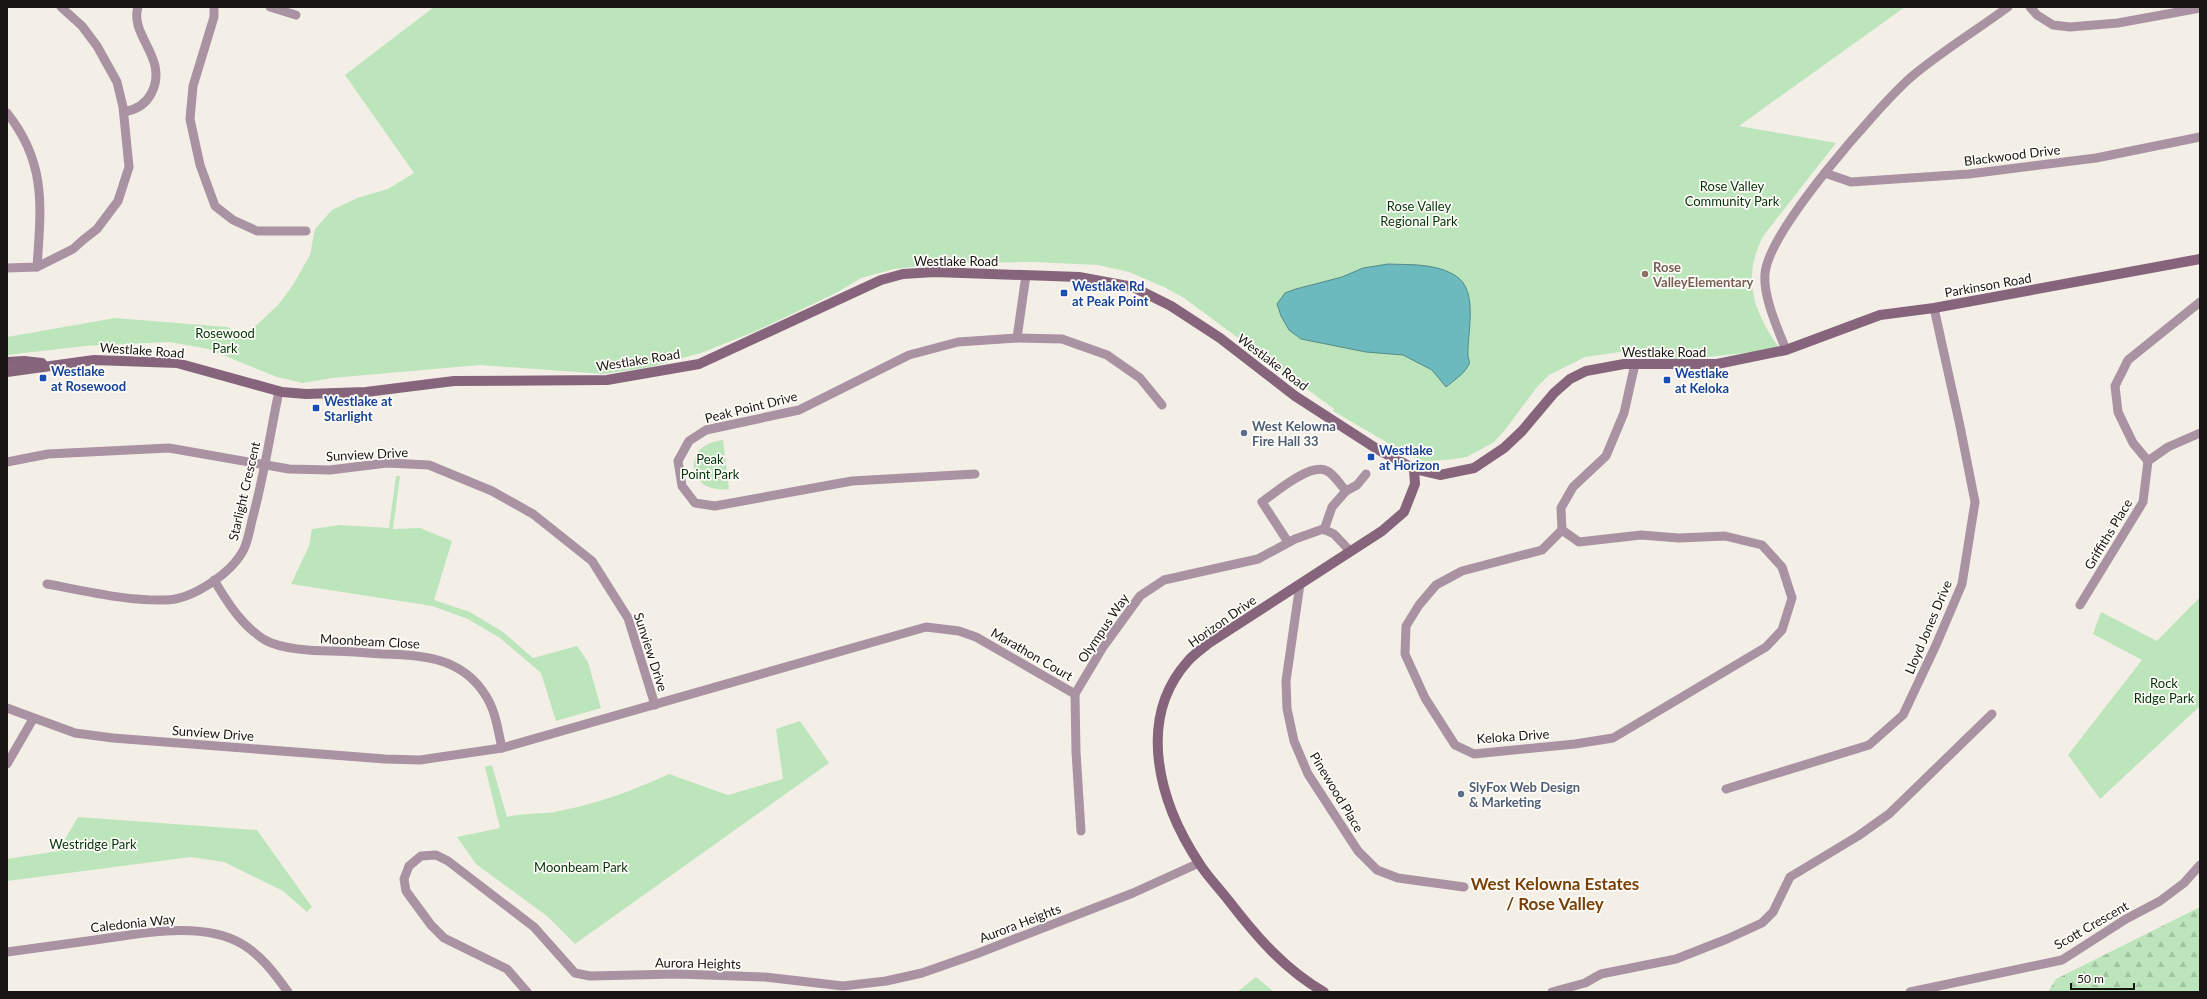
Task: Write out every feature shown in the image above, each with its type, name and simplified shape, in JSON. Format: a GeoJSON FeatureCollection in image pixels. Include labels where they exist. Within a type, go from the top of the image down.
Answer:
{"type":"FeatureCollection","features":[{"type":"Feature","properties":{"kind":"street"},"geometry":{"type":"LineString","coordinates":[[7,268],[37,267],[73,249],[97,229],[118,202],[129,167],[124,112],[117,82],[97,46],[82,26],[61,7]]}},
{"type":"Feature","properties":{"kind":"street"},"geometry":{"type":"LineString","coordinates":[[124,112],[130,111],[148,101],[156,86],[157,76],[152,54],[138,25],[136,16],[138,7]]}},
{"type":"Feature","properties":{"kind":"street"},"geometry":{"type":"LineString","coordinates":[[214,7],[214,17],[193,86],[190,119],[200,166],[215,206],[232,220],[257,231],[306,231]]}},
{"type":"Feature","properties":{"kind":"street"},"geometry":{"type":"LineString","coordinates":[[270,7],[296,15]]}},
{"type":"Feature","properties":{"kind":"street"},"geometry":{"type":"LineString","coordinates":[[1786,350],[1768,299],[1765,274],[1773,248],[1791,219],[1851,139],[1910,78],[2008,7]]}},
{"type":"Feature","properties":{"kind":"street"},"geometry":{"type":"LineString","coordinates":[[2030,7],[2037,15],[2053,25],[2070,28],[2118,23],[2200,8]]}},
{"type":"Feature","properties":{"kind":"street"},"geometry":{"type":"LineString","coordinates":[[7,113],[30,153],[37,172],[41,202],[37,267]]}},
{"type":"Feature","properties":{"kind":"street","name":"Blackwood Drive"},"geometry":{"type":"LineString","coordinates":[[1825,174],[1851,182],[1969,174],[2096,158],[2200,137]]}},
{"type":"Feature","properties":{"kind":"street","name":"Parkinson Road"},"geometry":{"type":"LineString","coordinates":[[1786,350],[1880,315],[1934,308],[2200,259]]}},
{"type":"Feature","properties":{"kind":"street","name":"Westlake Road"},"geometry":{"type":"LineString","coordinates":[[7,372],[94,360],[177,363],[279,391],[306,394],[366,392],[454,381],[607,380],[699,364],[881,280],[903,274],[934,272],[1079,277],[1106,281],[1145,292],[1220,338],[1295,396],[1378,449],[1414,469],[1440,475],[1474,468],[1504,448],[1522,431],[1554,393],[1570,378],[1586,371],[1624,364],[1716,364],[1786,350]]}},
{"type":"Feature","properties":{"kind":"street"},"geometry":{"type":"LineString","coordinates":[[1017,338],[1026,275]]}},
{"type":"Feature","properties":{"kind":"street"},"geometry":{"type":"LineString","coordinates":[[2200,302],[2128,360],[2115,386],[2118,412],[2134,443],[2148,461],[2168,446],[2200,433]]}},
{"type":"Feature","properties":{"kind":"street","name":"Lloyd Jones Drive"},"geometry":{"type":"LineString","coordinates":[[1726,789],[1869,745],[1903,715],[1936,645],[1962,584],[1975,502],[1934,308]]}},
{"type":"Feature","properties":{"kind":"street","name":"Peak Point Drive"},"geometry":{"type":"LineString","coordinates":[[975,474],[852,481],[715,506],[695,503],[682,486],[678,460],[689,441],[706,430],[799,410],[909,355],[958,342],[1017,338],[1062,340],[1107,355],[1140,378],[1162,405]]}},
{"type":"Feature","properties":{"kind":"street"},"geometry":{"type":"LineString","coordinates":[[7,362],[24,360],[58,364]]}},
{"type":"Feature","properties":{"kind":"street"},"geometry":{"type":"LineString","coordinates":[[1562,530],[1561,508],[1570,492],[1606,456],[1624,413],[1635,364]]}},
{"type":"Feature","properties":{"kind":"street","name":"Starlight Crescent"},"geometry":{"type":"LineString","coordinates":[[47,584],[124,597],[166,600],[187,595],[227,571],[244,549],[261,488],[279,391]]}},
{"type":"Feature","properties":{"kind":"street","name":"Sunview Drive"},"geometry":{"type":"LineString","coordinates":[[7,462],[48,454],[169,448],[289,469],[330,470],[386,463],[429,465],[492,491],[533,514],[592,562],[628,618],[655,705]]}},
{"type":"Feature","properties":{"kind":"street","name":"Griffiths Place"},"geometry":{"type":"LineString","coordinates":[[2080,605],[2143,502],[2148,461]]}},
{"type":"Feature","properties":{"kind":"street"},"geometry":{"type":"LineString","coordinates":[[1288,542],[1262,502],[1302,474],[1316,469],[1327,471],[1346,491]]}},
{"type":"Feature","properties":{"kind":"street","name":"Horizon Drive"},"geometry":{"type":"LineString","coordinates":[[1324,992],[1285,964],[1258,938],[1199,863],[1177,821],[1163,789],[1157,746],[1160,713],[1172,684],[1188,661],[1209,643],[1382,531],[1404,512],[1416,484],[1414,469]]}},
{"type":"Feature","properties":{"kind":"street"},"geometry":{"type":"LineString","coordinates":[[1350,551],[1334,534],[1324,530],[1332,507],[1346,491],[1357,485],[1366,474]]}},
{"type":"Feature","properties":{"kind":"street","name":"Olympus Way"},"geometry":{"type":"LineString","coordinates":[[1075,694],[1103,647],[1127,612],[1140,596],[1153,586],[1176,576],[1258,559],[1288,542],[1311,532],[1324,530]]}},
{"type":"Feature","properties":{"kind":"street","name":"Keloka Drive"},"geometry":{"type":"LineString","coordinates":[[1562,530],[1579,542],[1641,535],[1679,538],[1724,536],[1762,545],[1782,567],[1792,598],[1782,630],[1766,647],[1613,738],[1575,744],[1474,754],[1455,745],[1425,698],[1405,654],[1406,626],[1419,604],[1436,585],[1462,571],[1542,550],[1562,530]]}},
{"type":"Feature","properties":{"kind":"street","name":"Moonbeam Close"},"geometry":{"type":"LineString","coordinates":[[214,580],[239,616],[254,632],[266,641],[308,651],[411,655],[437,658],[460,668],[478,684],[487,697],[495,716],[502,748]]}},
{"type":"Feature","properties":{"kind":"street","name":"Pinewood Place"},"geometry":{"type":"LineString","coordinates":[[1300,584],[1286,681],[1287,709],[1294,741],[1308,774],[1358,851],[1377,870],[1398,878],[1464,887]]}},
{"type":"Feature","properties":{"kind":"street","name":"Sunview Drive"},"geometry":{"type":"LineString","coordinates":[[7,708],[33,719],[75,733],[113,738],[385,759],[420,760],[502,748],[926,627],[959,631],[976,636]]}},
{"type":"Feature","properties":{"kind":"street","name":"Marathon Court"},"geometry":{"type":"LineString","coordinates":[[976,636],[1075,694]]}},
{"type":"Feature","properties":{"kind":"street"},"geometry":{"type":"LineString","coordinates":[[1075,694],[1076,752],[1081,831]]}},
{"type":"Feature","properties":{"kind":"street"},"geometry":{"type":"LineString","coordinates":[[1552,992],[1585,983],[1602,974],[1676,959],[1727,939],[1762,923],[1773,912],[1790,877],[1858,836],[1889,814],[1992,714]]}},
{"type":"Feature","properties":{"kind":"street"},"geometry":{"type":"LineString","coordinates":[[7,764],[33,719]]}},
{"type":"Feature","properties":{"kind":"street","name":"Aurora Heights"},"geometry":{"type":"LineString","coordinates":[[527,992],[507,970],[444,938],[431,925],[406,891],[404,878],[409,866],[421,856],[436,855],[448,861],[534,927],[575,973],[590,976],[677,974],[764,977],[843,986],[900,978],[922,973],[1133,893],[1199,863]]}},
{"type":"Feature","properties":{"kind":"street","name":"Scott Crescent"},"geometry":{"type":"LineString","coordinates":[[1910,992],[2062,960],[2126,919],[2160,901],[2184,883],[2200,865]]}},
{"type":"Feature","properties":{"kind":"street","name":"Caledonia Way"},"geometry":{"type":"LineString","coordinates":[[7,952],[156,931],[194,931],[223,936],[242,943],[263,962],[288,992]]}},
{"type":"Feature","properties":{"kind":"green space","name":"Rose Valley Regional Park"},"geometry":{"type":"Polygon","coordinates":[[[434,7],[1905,7],[1739,126],[1836,143],[1764,235],[1757,250],[1753,265],[1753,294],[1763,321],[1780,349],[1672,361],[1620,352],[1585,357],[1549,375],[1537,387],[1505,430],[1494,442],[1467,457],[1425,461],[1407,454],[1333,411],[1334,409],[1184,298],[1164,287],[1129,272],[1098,265],[1033,262],[950,263],[894,269],[861,278],[838,292],[756,331],[701,353],[650,367],[604,374],[480,365],[332,378],[303,383],[277,377],[208,349],[170,342],[85,346],[7,355],[7,337],[115,318],[227,327],[246,335],[278,305],[293,285],[310,255],[315,229],[332,210],[357,198],[388,189],[414,173],[345,75],[434,7]]]}},
{"type":"Feature","properties":{"kind":"green space","name":"Peak Point Park"},"geometry":{"type":"Polygon","coordinates":[[[723,440],[729,489],[715,489],[704,484],[697,477],[694,468],[695,459],[700,450],[709,444],[723,440]]]}},
{"type":"Feature","properties":{"kind":"green space"},"geometry":{"type":"Polygon","coordinates":[[[396,476],[400,476],[393,529],[420,528],[452,541],[434,600],[470,612],[503,632],[533,658],[577,646],[588,662],[601,708],[556,721],[541,673],[500,638],[468,619],[432,606],[291,584],[309,546],[312,529],[340,525],[389,528],[396,476]]]}},
{"type":"Feature","properties":{"kind":"green space","name":"Rock Ridge Park"},"geometry":{"type":"Polygon","coordinates":[[[2200,597],[2200,706],[2100,799],[2068,755],[2142,660],[2093,634],[2101,612],[2157,641],[2200,597]]]}},
{"type":"Feature","properties":{"kind":"green space","name":"Moonbeam Park"},"geometry":{"type":"Polygon","coordinates":[[[800,721],[829,763],[575,944],[547,916],[476,864],[457,837],[500,828],[485,767],[492,765],[507,817],[553,812],[587,805],[629,791],[669,774],[728,795],[783,779],[776,729],[800,721]]]}},
{"type":"Feature","properties":{"kind":"green space","name":"Westridge Park"},"geometry":{"type":"Polygon","coordinates":[[[78,817],[257,830],[312,907],[307,912],[283,891],[224,862],[191,857],[7,881],[7,859],[58,851],[78,817]]]}},
{"type":"Feature","properties":{"kind":"green space"},"geometry":{"type":"Polygon","coordinates":[[[2200,907],[2200,992],[2048,992],[2056,979],[2200,907]]]}},
{"type":"Feature","properties":{"kind":"green space"},"geometry":{"type":"Polygon","coordinates":[[[1256,977],[1274,992],[1237,992],[1256,977]]]}},
{"type":"Feature","properties":{"kind":"water"},"geometry":{"type":"Polygon","coordinates":[[[1388,264],[1414,265],[1440,269],[1456,276],[1463,283],[1470,302],[1468,346],[1469,363],[1464,372],[1446,387],[1432,370],[1403,355],[1366,352],[1301,339],[1289,330],[1281,316],[1277,304],[1285,293],[1342,277],[1363,268],[1388,264]]]}},
{"type":"Feature","properties":{"kind":"place","name":"Rose ValleyElementary"},"geometry":{"type":"Point","coordinates":[1645,274]}},
{"type":"Feature","properties":{"kind":"place","name":"Westlake Rd at Peak Point"},"geometry":{"type":"Point","coordinates":[1064,293]}},
{"type":"Feature","properties":{"kind":"place","name":"Westlake at Rosewood"},"geometry":{"type":"Point","coordinates":[43,378]}},
{"type":"Feature","properties":{"kind":"place","name":"Westlake at Keloka"},"geometry":{"type":"Point","coordinates":[1667,380]}},
{"type":"Feature","properties":{"kind":"place","name":"Westlake at Starlight"},"geometry":{"type":"Point","coordinates":[316,408]}},
{"type":"Feature","properties":{"kind":"place","name":"West Kelowna Fire Hall 33"},"geometry":{"type":"Point","coordinates":[1244,433]}},
{"type":"Feature","properties":{"kind":"place","name":"Westlake at Horizon"},"geometry":{"type":"Point","coordinates":[1371,457]}},
{"type":"Feature","properties":{"kind":"place","name":"SlyFox Web Design & Marketing"},"geometry":{"type":"Point","coordinates":[1461,794]}},
{"type":"Feature","properties":{"kind":"district","name":"West Kelowna Estates / Rose Valley"},"geometry":{"type":"Point","coordinates":[1555,893]}},
{"type":"Feature","properties":{"kind":"park label","name":"Rose Valley Community Park"},"geometry":{"type":"Point","coordinates":[1732,194]}},
{"type":"Feature","properties":{"kind":"park label","name":"Rosewood Park"},"geometry":{"type":"Point","coordinates":[225,340]}}]}
